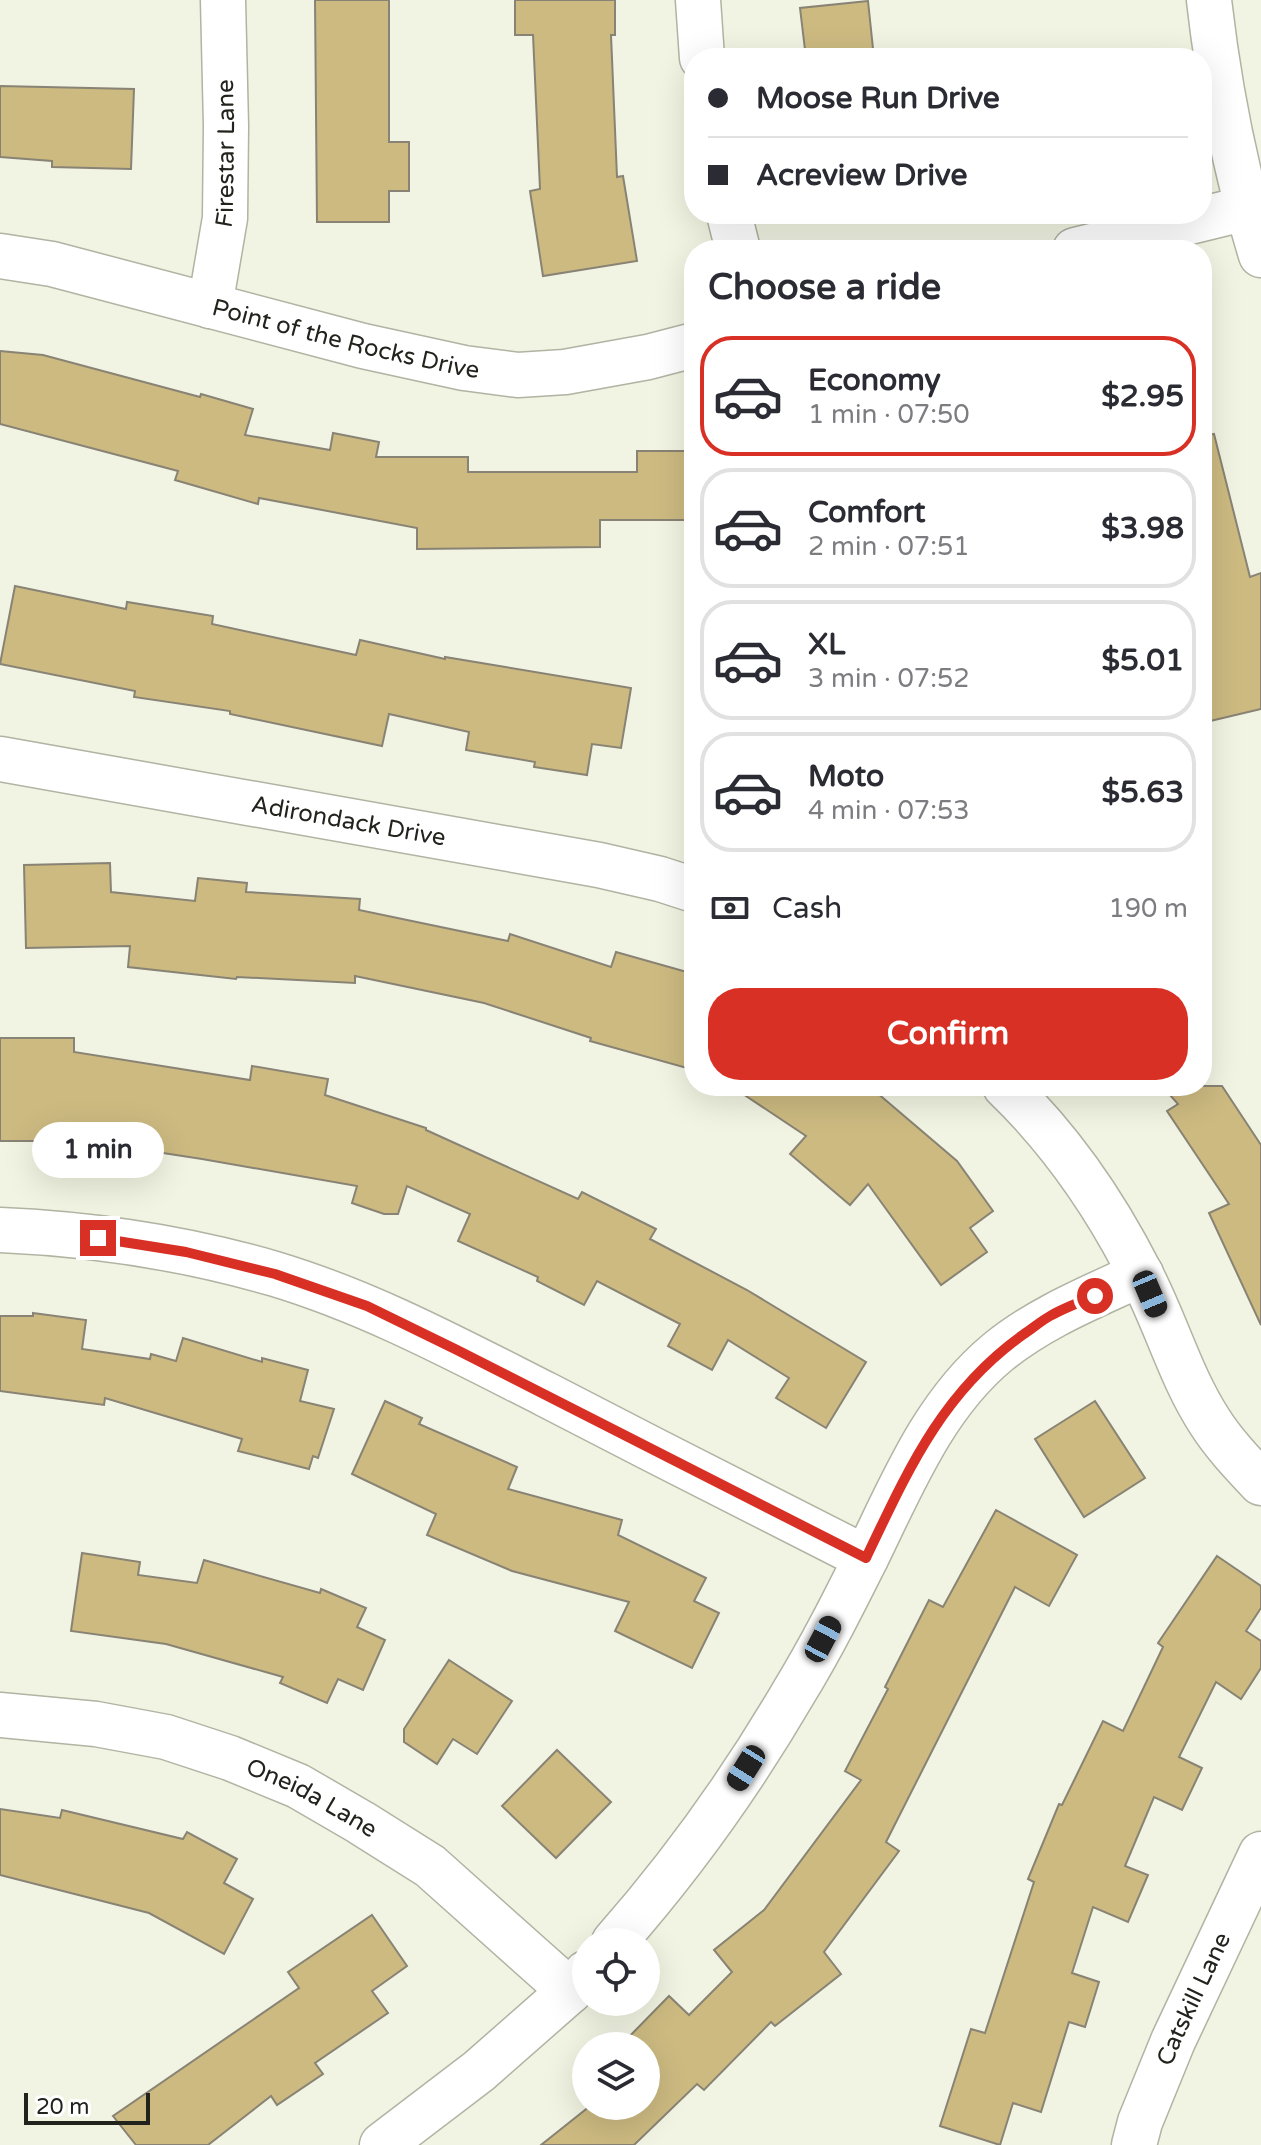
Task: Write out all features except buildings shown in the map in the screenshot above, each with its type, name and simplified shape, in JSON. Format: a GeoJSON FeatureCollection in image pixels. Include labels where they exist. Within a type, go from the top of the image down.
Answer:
{"type":"FeatureCollection","features":[{"type":"Feature","properties":{"kind":"street","name":"Firestar Lane"},"geometry":{"type":"LineString","coordinates":[[210,306],[225,218],[223,0]]}},
{"type":"Feature","properties":{"kind":"street"},"geometry":{"type":"LineString","coordinates":[[698,0],[701,48]]}},
{"type":"Feature","properties":{"kind":"street"},"geometry":{"type":"LineString","coordinates":[[1209,0],[1223,105],[1261,255]]}},
{"type":"Feature","properties":{"kind":"street"},"geometry":{"type":"LineString","coordinates":[[1212,217],[1247,208]]}},
{"type":"Feature","properties":{"kind":"street"},"geometry":{"type":"LineString","coordinates":[[1116,240],[1181,224]]}},
{"type":"Feature","properties":{"kind":"street","name":"Point of the Rocks Drive"},"geometry":{"type":"LineString","coordinates":[[0,256],[52,264],[363,346],[464,368],[518,375],[565,372],[684,348]]}},
{"type":"Feature","properties":{"kind":"street","name":"Adirondack Drive"},"geometry":{"type":"LineString","coordinates":[[0,759],[599,865],[684,887]]}},
{"type":"Feature","properties":{"kind":"street"},"geometry":{"type":"LineString","coordinates":[[1015,1096],[1069,1156],[1104,1209],[1141,1274],[1187,1380],[1210,1422],[1261,1483]]}},
{"type":"Feature","properties":{"kind":"street"},"geometry":{"type":"LineString","coordinates":[[0,1230],[98,1238],[186,1252],[275,1274],[367,1306],[866,1558]]}},
{"type":"Feature","properties":{"kind":"street"},"geometry":{"type":"LineString","coordinates":[[626,1928],[654,1897],[730,1793],[794,1692],[866,1558],[903,1480],[964,1386],[998,1353],[1048,1317],[1141,1274]]}},
{"type":"Feature","properties":{"kind":"street","name":"Oneida Lane"},"geometry":{"type":"LineString","coordinates":[[0,1715],[96,1724],[166,1737],[230,1758],[298,1786],[430,1866],[572,1977]]}},
{"type":"Feature","properties":{"kind":"street","name":"Catskill Lane"},"geometry":{"type":"LineString","coordinates":[[1134,2145],[1140,2122],[1173,2041],[1261,1854]]}},
{"type":"Feature","properties":{"kind":"street"},"geometry":{"type":"LineString","coordinates":[[382,2145],[479,2071],[572,1987]]}},
{"type":"Feature","properties":{"kind":"route"},"geometry":{"type":"LineString","coordinates":[[98,1238],[186,1252],[275,1274],[367,1306],[866,1558],[903,1480],[933,1427],[964,1386],[998,1353],[1048,1317],[1095,1296]]}}]}
